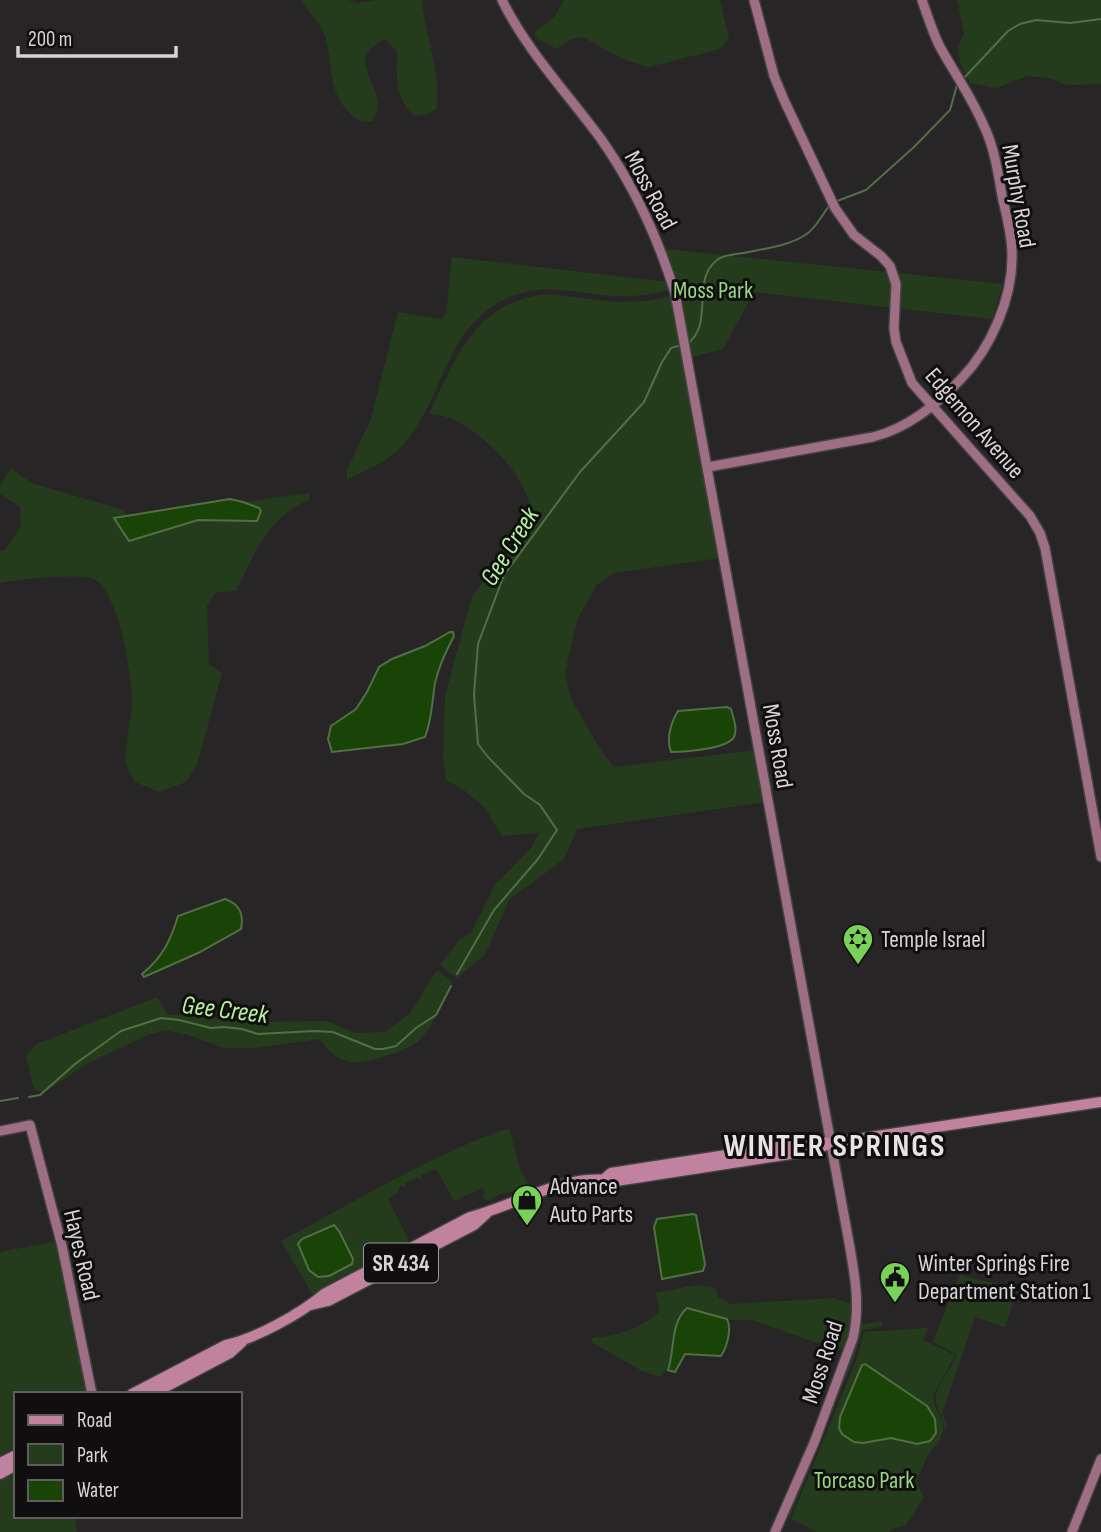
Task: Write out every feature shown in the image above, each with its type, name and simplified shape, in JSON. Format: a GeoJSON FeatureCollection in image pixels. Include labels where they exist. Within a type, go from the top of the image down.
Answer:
{"type":"FeatureCollection","features":[{"type":"Feature","properties":{"kind":"main road","name":"SR 434"},"geometry":{"type":"LineString","coordinates":[[604,1179],[611,1173],[648,1167],[810,1142],[831,1143],[1101,1102]]}},
{"type":"Feature","properties":{"kind":"main road","name":"SR 434"},"geometry":{"type":"LineString","coordinates":[[136,1392],[311,1305],[324,1294],[470,1217],[544,1190],[604,1179],[616,1181],[811,1151],[831,1143]]}},
{"type":"Feature","properties":{"kind":"main road"},"geometry":{"type":"LineString","coordinates":[[640,1177],[648,1167]]}},
{"type":"Feature","properties":{"kind":"main road","name":"SR 434"},"geometry":{"type":"LineString","coordinates":[[156,1392],[230,1353],[242,1341]]}},
{"type":"Feature","properties":{"kind":"street","name":"Moss Road"},"geometry":{"type":"LineString","coordinates":[[502,0],[525,39],[615,160],[638,200],[669,273],[687,351],[831,1143],[855,1280],[856,1324],[849,1354],[837,1385],[775,1532]]}},
{"type":"Feature","properties":{"kind":"street","name":"Edgemon Avenue"},"geometry":{"type":"LineString","coordinates":[[754,0],[779,88],[835,208],[854,235],[890,266],[896,284],[894,328],[899,354],[912,383],[1019,504],[1040,533],[1045,548],[1101,857]]}},
{"type":"Feature","properties":{"kind":"street","name":"Murphy Road"},"geometry":{"type":"LineString","coordinates":[[708,467],[883,434],[905,426],[970,369],[986,346],[1009,288],[1012,252],[990,140],[967,92],[939,44],[922,0]]}},
{"type":"Feature","properties":{"kind":"street","name":"Hayes Road"},"geometry":{"type":"LineString","coordinates":[[0,1131],[30,1125],[62,1246],[92,1392]]}},
{"type":"Feature","properties":{"kind":"street"},"geometry":{"type":"LineString","coordinates":[[1072,1532],[1101,1459]]}},
{"type":"Feature","properties":{"kind":"green space"},"geometry":{"type":"Polygon","coordinates":[[[302,0],[348,0],[358,3],[376,0],[422,0],[437,81],[437,108],[431,113],[415,116],[409,110],[398,87],[398,53],[385,39],[373,46],[365,61],[376,95],[376,113],[372,121],[362,121],[354,117],[337,95],[323,31],[302,0]]]}},
{"type":"Feature","properties":{"kind":"green space"},"geometry":{"type":"Polygon","coordinates":[[[564,0],[720,0],[729,38],[720,49],[649,67],[619,57],[584,38],[571,40],[557,49],[537,39],[534,33],[555,16],[564,0]]]}},
{"type":"Feature","properties":{"kind":"green space"},"geometry":{"type":"Polygon","coordinates":[[[957,0],[1101,0],[1101,84],[1068,85],[1048,78],[1027,76],[996,88],[970,83],[960,63],[958,47],[964,33],[957,0]]]}},
{"type":"Feature","properties":{"kind":"green space","name":"Moss Park"},"geometry":{"type":"Polygon","coordinates":[[[665,249],[1003,284],[992,319],[754,292],[723,349],[693,357],[665,249]]]}},
{"type":"Feature","properties":{"kind":"green space"},"geometry":{"type":"Polygon","coordinates":[[[452,257],[669,282],[671,290],[625,296],[568,290],[531,291],[494,305],[475,321],[461,340],[428,406],[401,447],[383,461],[347,480],[347,470],[371,419],[398,312],[441,319],[446,314],[452,257]]]}},
{"type":"Feature","properties":{"kind":"green space"},"geometry":{"type":"Polygon","coordinates":[[[548,294],[616,302],[646,301],[673,296],[720,558],[614,573],[597,585],[578,618],[565,672],[570,697],[600,749],[614,767],[756,750],[766,802],[577,829],[564,859],[509,900],[485,955],[457,978],[440,965],[459,940],[471,933],[495,885],[530,849],[539,833],[502,836],[485,808],[464,790],[446,780],[443,759],[445,696],[472,596],[488,576],[492,577],[492,571],[520,534],[530,513],[520,481],[494,448],[461,423],[444,416],[429,414],[460,352],[486,320],[523,299],[548,294]]]}},
{"type":"Feature","properties":{"kind":"green space"},"geometry":{"type":"Polygon","coordinates":[[[11,468],[31,483],[124,510],[126,516],[117,516],[130,541],[187,522],[217,518],[245,522],[259,508],[243,502],[309,493],[309,500],[295,507],[272,526],[256,550],[236,591],[216,592],[207,605],[209,664],[222,673],[197,765],[186,782],[159,792],[135,782],[127,768],[126,753],[132,705],[130,675],[116,614],[101,584],[91,578],[71,577],[0,583],[0,551],[5,550],[21,526],[20,507],[0,494],[0,486],[11,468]]]}},
{"type":"Feature","properties":{"kind":"green space"},"geometry":{"type":"Polygon","coordinates":[[[437,970],[453,982],[432,1023],[416,1043],[383,1057],[364,1062],[344,1061],[319,1039],[256,1048],[225,1048],[164,1030],[145,1036],[83,1066],[44,1093],[34,1089],[26,1056],[37,1044],[157,997],[168,1015],[246,1022],[327,1021],[355,1033],[385,1032],[410,1013],[437,970]]]}},
{"type":"Feature","properties":{"kind":"green space"},"geometry":{"type":"Polygon","coordinates":[[[509,1128],[520,1169],[529,1185],[500,1194],[488,1201],[482,1196],[485,1193],[482,1188],[454,1201],[438,1172],[433,1169],[421,1175],[422,1180],[418,1177],[405,1183],[407,1187],[398,1188],[399,1192],[388,1199],[408,1244],[313,1294],[311,1292],[281,1241],[422,1165],[509,1128]]]}},
{"type":"Feature","properties":{"kind":"green space"},"geometry":{"type":"Polygon","coordinates":[[[58,1241],[89,1392],[14,1392],[14,1448],[0,1455],[0,1252],[58,1241]]]}},
{"type":"Feature","properties":{"kind":"green space"},"geometry":{"type":"Polygon","coordinates":[[[959,1275],[1018,1289],[1005,1327],[975,1317],[942,1414],[947,1425],[945,1430],[936,1397],[957,1355],[933,1342],[959,1275]]]}},
{"type":"Feature","properties":{"kind":"green space"},"geometry":{"type":"Polygon","coordinates":[[[696,1285],[711,1287],[716,1290],[718,1297],[731,1304],[834,1298],[853,1304],[854,1313],[847,1350],[811,1341],[752,1320],[728,1320],[687,1308],[677,1324],[670,1361],[661,1377],[642,1371],[593,1343],[591,1338],[628,1331],[652,1318],[659,1312],[656,1293],[696,1285]]]}},
{"type":"Feature","properties":{"kind":"green space"},"geometry":{"type":"Polygon","coordinates":[[[882,1321],[882,1327],[862,1330],[855,1355],[790,1517],[786,1515],[851,1357],[859,1325],[882,1321]]]}},
{"type":"Feature","properties":{"kind":"green space","name":"Torcaso Park"},"geometry":{"type":"Polygon","coordinates":[[[928,1328],[923,1340],[955,1355],[933,1396],[943,1423],[943,1431],[916,1482],[924,1497],[906,1525],[889,1532],[817,1532],[791,1519],[858,1356],[864,1332],[928,1328]]]}},
{"type":"Feature","properties":{"kind":"green space"},"geometry":{"type":"Polygon","coordinates":[[[14,1470],[14,1518],[74,1518],[77,1532],[0,1532],[0,1477],[14,1470]]]}},
{"type":"Feature","properties":{"kind":"water"},"geometry":{"type":"Polygon","coordinates":[[[230,499],[259,508],[261,511],[257,521],[198,520],[129,541],[114,518],[230,499]]]}},
{"type":"Feature","properties":{"kind":"water"},"geometry":{"type":"Polygon","coordinates":[[[453,632],[454,636],[437,676],[425,737],[403,744],[332,752],[328,739],[331,726],[356,709],[379,667],[453,632]]]}},
{"type":"Feature","properties":{"kind":"water"},"geometry":{"type":"Polygon","coordinates":[[[727,707],[731,709],[735,727],[734,737],[730,741],[705,749],[671,752],[670,731],[678,711],[727,707]]]}},
{"type":"Feature","properties":{"kind":"water"},"geometry":{"type":"Polygon","coordinates":[[[225,899],[240,910],[241,929],[198,953],[144,977],[142,974],[165,948],[178,916],[225,899]]]}},
{"type":"Feature","properties":{"kind":"water"},"geometry":{"type":"Polygon","coordinates":[[[696,1215],[705,1264],[703,1271],[662,1279],[654,1227],[657,1219],[696,1215]]]}},
{"type":"Feature","properties":{"kind":"water"},"geometry":{"type":"Polygon","coordinates":[[[334,1225],[353,1259],[352,1264],[329,1276],[318,1277],[309,1270],[298,1244],[302,1239],[334,1225]]]}},
{"type":"Feature","properties":{"kind":"water"},"geometry":{"type":"Polygon","coordinates":[[[687,1308],[727,1319],[728,1338],[721,1356],[685,1354],[675,1372],[668,1370],[674,1337],[678,1321],[687,1308]]]}},
{"type":"Feature","properties":{"kind":"water"},"geometry":{"type":"Polygon","coordinates":[[[865,1364],[927,1406],[935,1419],[936,1433],[930,1441],[917,1444],[891,1438],[863,1443],[854,1442],[842,1434],[839,1428],[840,1417],[862,1365],[865,1364]]]}},
{"type":"Feature","properties":{"kind":"waterway","name":"Gee Creek"},"geometry":{"type":"LineString","coordinates":[[964,78],[1008,31],[1020,24],[1036,20],[1070,23],[1101,19]]}},
{"type":"Feature","properties":{"kind":"waterway","name":"Gee Creek"},"geometry":{"type":"LineString","coordinates":[[837,201],[866,190],[914,147],[950,110],[957,85]]}},
{"type":"Feature","properties":{"kind":"waterway","name":"Gee Creek"},"geometry":{"type":"LineString","coordinates":[[687,344],[700,325],[705,279],[717,260],[799,239],[812,230],[829,206]]}},
{"type":"Feature","properties":{"kind":"waterway","name":"Gee Creek"},"geometry":{"type":"LineString","coordinates":[[457,974],[494,910],[538,859],[557,830],[540,805],[524,794],[478,744],[474,695],[478,644],[504,575],[580,472],[644,402],[671,348],[681,345]]}},
{"type":"Feature","properties":{"kind":"waterway","name":"Gee Creek"},"geometry":{"type":"LineString","coordinates":[[29,1097],[40,1095],[75,1064],[121,1031],[161,1018],[211,1028],[242,1029],[258,1034],[333,1032],[375,1049],[396,1046],[436,1015],[451,986]]}},
{"type":"Feature","properties":{"kind":"waterway","name":"Gee Creek"},"geometry":{"type":"LineString","coordinates":[[0,1101],[18,1098]]}},
{"type":"Feature","properties":{"kind":"place","name":"Temple Israel"},"geometry":{"type":"Point","coordinates":[858,966]}},
{"type":"Feature","properties":{"kind":"place","name":"Advance Auto Parts"},"geometry":{"type":"Point","coordinates":[527,1227]}},
{"type":"Feature","properties":{"kind":"place","name":"Winter Springs Fire Department Station 1"},"geometry":{"type":"Point","coordinates":[895,1304]}},
{"type":"Feature","properties":{"kind":"district","name":"WINTER SPRINGS"},"geometry":{"type":"Point","coordinates":[835,1145]}}]}
